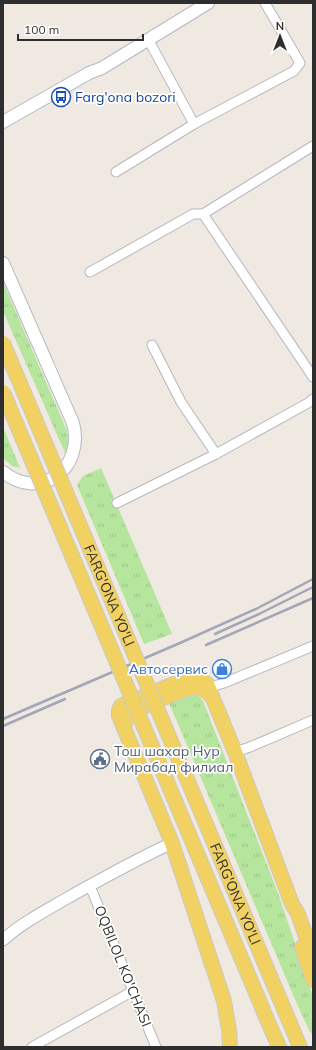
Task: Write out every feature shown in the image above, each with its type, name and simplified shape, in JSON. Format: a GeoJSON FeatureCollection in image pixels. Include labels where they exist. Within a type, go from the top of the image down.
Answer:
{"type":"FeatureCollection","features":[{"type":"Feature","properties":{"kind":"main road"},"geometry":{"type":"LineString","coordinates":[[3,122],[88,73],[102,68],[208,3]]}},
{"type":"Feature","properties":{"kind":"main road"},"geometry":{"type":"LineString","coordinates":[[3,131],[93,79],[102,68]]}},
{"type":"Feature","properties":{"kind":"main road"},"geometry":{"type":"LineString","coordinates":[[3,263],[73,423],[76,436],[70,462],[62,472],[51,479],[38,483],[25,483],[13,479],[3,472]]}},
{"type":"Feature","properties":{"kind":"main road","name":"FARG'ONA YO'LI"},"geometry":{"type":"LineString","coordinates":[[3,343],[300,1047]]}},
{"type":"Feature","properties":{"kind":"main road","name":"FARG'ONA YO'LI"},"geometry":{"type":"LineString","coordinates":[[3,392],[278,1047]]}},
{"type":"Feature","properties":{"kind":"main road"},"geometry":{"type":"LineString","coordinates":[[230,1047],[230,1030],[224,1001],[172,843],[124,727],[127,717],[133,712],[191,688],[198,687],[208,691],[235,752],[313,956]]}},
{"type":"Feature","properties":{"kind":"main road"},"geometry":{"type":"LineString","coordinates":[[292,904],[292,916],[313,980]]}},
{"type":"Feature","properties":{"kind":"street"},"geometry":{"type":"LineString","coordinates":[[116,172],[194,124],[294,71],[300,63],[265,3]]}},
{"type":"Feature","properties":{"kind":"street"},"geometry":{"type":"LineString","coordinates":[[148,40],[194,124]]}},
{"type":"Feature","properties":{"kind":"street"},"geometry":{"type":"LineString","coordinates":[[90,272],[193,214],[203,214],[313,146]]}},
{"type":"Feature","properties":{"kind":"street"},"geometry":{"type":"LineString","coordinates":[[203,214],[313,377]]}},
{"type":"Feature","properties":{"kind":"street"},"geometry":{"type":"LineString","coordinates":[[152,345],[181,402],[216,454]]}},
{"type":"Feature","properties":{"kind":"street"},"geometry":{"type":"LineString","coordinates":[[117,502],[216,454],[313,399]]}},
{"type":"Feature","properties":{"kind":"street"},"geometry":{"type":"LineString","coordinates":[[208,691],[313,646]]}},
{"type":"Feature","properties":{"kind":"street"},"geometry":{"type":"LineString","coordinates":[[235,752],[313,720]]}},
{"type":"Feature","properties":{"kind":"street"},"geometry":{"type":"LineString","coordinates":[[3,940],[29,921],[90,886],[172,843]]}},
{"type":"Feature","properties":{"kind":"street","name":"OQBILOL KO'CHASI"},"geometry":{"type":"LineString","coordinates":[[90,886],[156,1047]]}},
{"type":"Feature","properties":{"kind":"street"},"geometry":{"type":"LineString","coordinates":[[32,1047],[134,991]]}},
{"type":"Feature","properties":{"kind":"green space"},"geometry":{"type":"Polygon","coordinates":[[[3,282],[67,431],[68,444],[65,453],[3,311],[3,282]]]}},
{"type":"Feature","properties":{"kind":"green space"},"geometry":{"type":"Polygon","coordinates":[[[3,427],[20,468],[12,466],[3,458],[3,427]]]}},
{"type":"Feature","properties":{"kind":"green space"},"geometry":{"type":"Polygon","coordinates":[[[101,468],[172,634],[144,644],[77,485],[83,476],[101,468]]]}},
{"type":"Feature","properties":{"kind":"green space"},"geometry":{"type":"Polygon","coordinates":[[[197,694],[203,701],[278,893],[312,994],[313,1035],[310,1032],[297,1004],[169,703],[197,694]]]}},
{"type":"Feature","properties":{"kind":"railway"},"geometry":{"type":"LineString","coordinates":[[3,719],[256,609],[313,579]]}},
{"type":"Feature","properties":{"kind":"railway"},"geometry":{"type":"LineString","coordinates":[[215,634],[313,587]]}},
{"type":"Feature","properties":{"kind":"railway"},"geometry":{"type":"LineString","coordinates":[[206,645],[313,598]]}},
{"type":"Feature","properties":{"kind":"railway"},"geometry":{"type":"LineString","coordinates":[[3,726],[65,699]]}},
{"type":"Feature","properties":{"kind":"place","name":"Farg'ona bozori"},"geometry":{"type":"Point","coordinates":[61,97]}},
{"type":"Feature","properties":{"kind":"place","name":"Автосервис"},"geometry":{"type":"Point","coordinates":[222,669]}},
{"type":"Feature","properties":{"kind":"place","name":"Тош шахар Нур Мирабад филиал"},"geometry":{"type":"Point","coordinates":[100,759]}}]}
